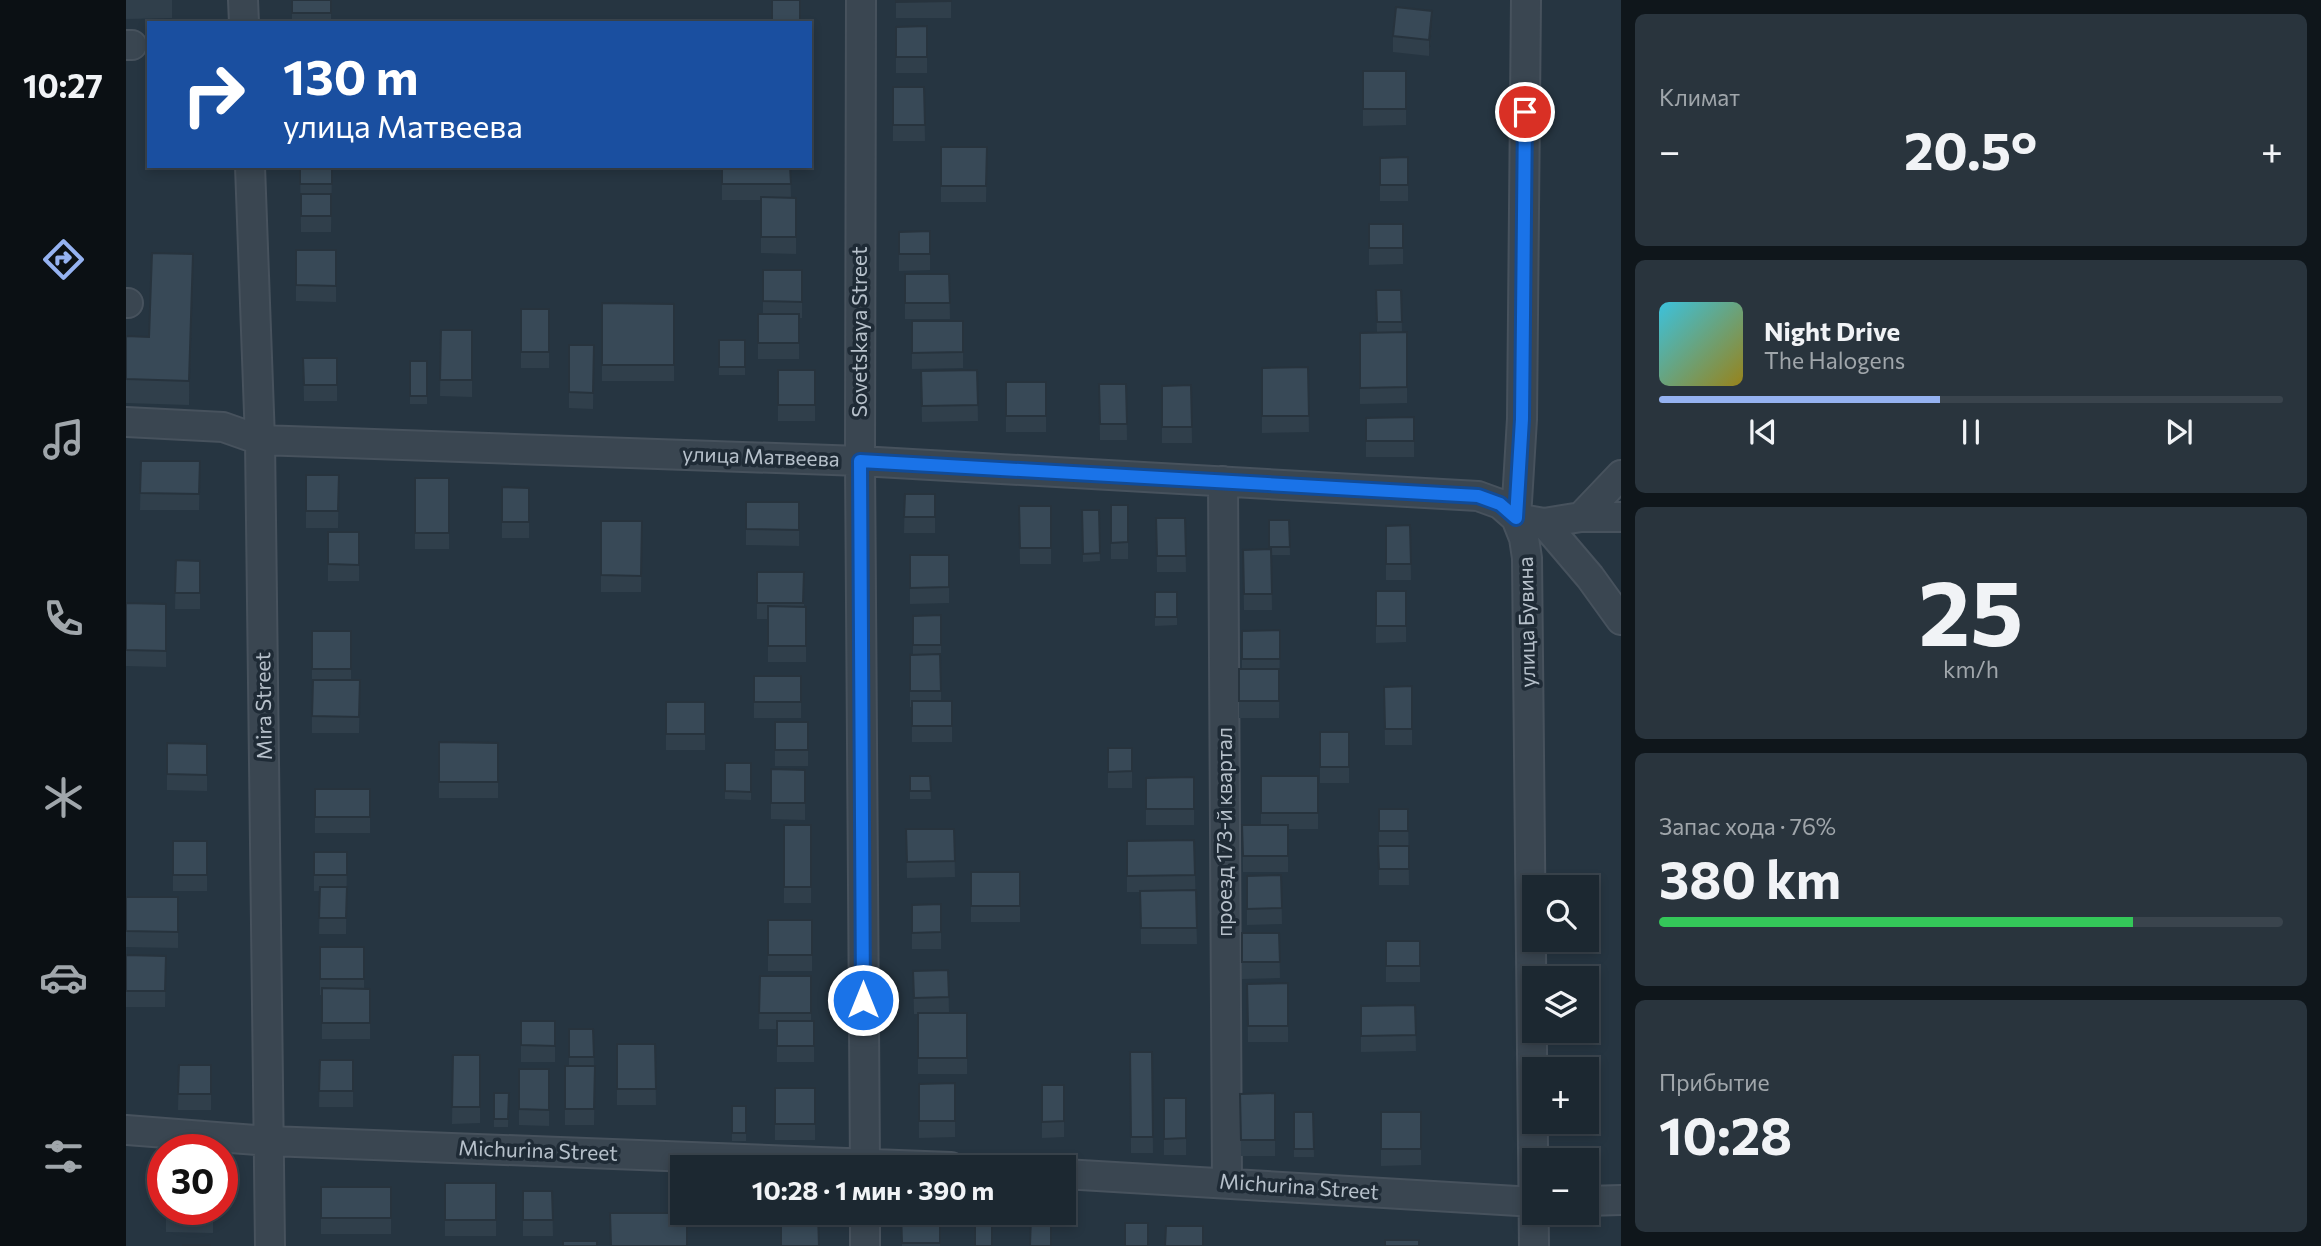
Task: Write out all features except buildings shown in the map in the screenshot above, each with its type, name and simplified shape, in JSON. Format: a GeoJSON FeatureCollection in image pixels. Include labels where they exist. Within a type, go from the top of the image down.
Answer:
{"type":"FeatureCollection","features":[{"type":"Feature","properties":{"kind":"street"},"geometry":{"type":"LineString","coordinates":[[243,0],[244,21]]}},
{"type":"Feature","properties":{"kind":"street","name":"Sovetskaya Street"},"geometry":{"type":"LineString","coordinates":[[861,0],[860,461],[865,1155]]}},
{"type":"Feature","properties":{"kind":"street","name":"улица Бувина"},"geometry":{"type":"LineString","coordinates":[[1526,0],[1522,419],[1516,518],[1524,538],[1527,558],[1533,1148]]}},
{"type":"Feature","properties":{"kind":"street","name":"Mira Street"},"geometry":{"type":"LineString","coordinates":[[250,168],[260,440],[270,1246]]}},
{"type":"Feature","properties":{"kind":"street","name":"улица Матвеева"},"geometry":{"type":"LineString","coordinates":[[126,422],[223,427],[260,440],[860,461],[1478,496],[1500,504],[1516,518]]}},
{"type":"Feature","properties":{"kind":"street"},"geometry":{"type":"LineString","coordinates":[[1581,517],[1621,475]]}},
{"type":"Feature","properties":{"kind":"street","name":"проезд 173-й квартал"},"geometry":{"type":"LineString","coordinates":[[1223,481],[1227,1183]]}},
{"type":"Feature","properties":{"kind":"street"},"geometry":{"type":"LineString","coordinates":[[1516,518],[1544,523],[1581,517],[1621,517]]}},
{"type":"Feature","properties":{"kind":"street"},"geometry":{"type":"LineString","coordinates":[[1544,523],[1590,577],[1621,620]]}},
{"type":"Feature","properties":{"kind":"street","name":"Michurina Street"},"geometry":{"type":"LineString","coordinates":[[126,1130],[270,1141],[670,1157]]}},
{"type":"Feature","properties":{"kind":"street","name":"Michurina Street"},"geometry":{"type":"LineString","coordinates":[[1076,1175],[1522,1201]]}},
{"type":"Feature","properties":{"kind":"street"},"geometry":{"type":"LineString","coordinates":[[1599,1201],[1621,1200]]}},
{"type":"Feature","properties":{"kind":"street"},"geometry":{"type":"LineString","coordinates":[[865,1225],[865,1246]]}},
{"type":"Feature","properties":{"kind":"street","name":"улица Бувина"},"geometry":{"type":"LineString","coordinates":[[1534,1225],[1534,1246]]}},
{"type":"Feature","properties":{"kind":"route"},"geometry":{"type":"LineString","coordinates":[[863,1000],[860,461],[1478,496],[1500,504],[1516,518],[1522,419],[1525,112]]}}]}
